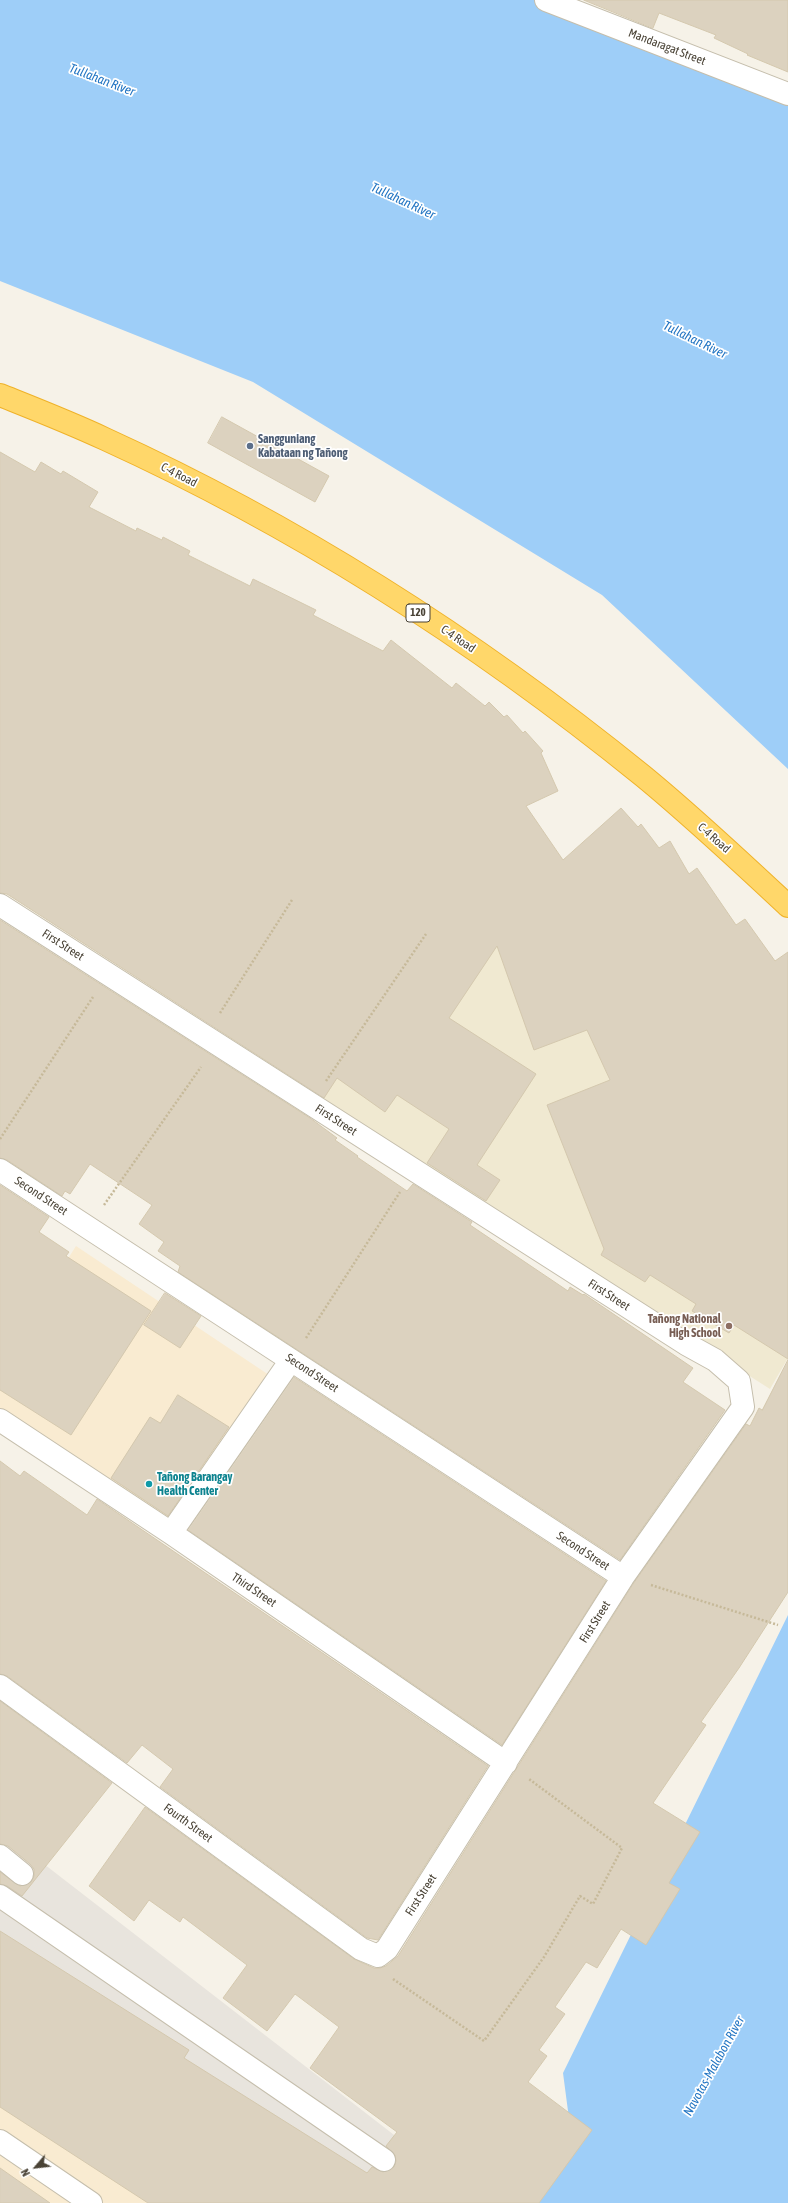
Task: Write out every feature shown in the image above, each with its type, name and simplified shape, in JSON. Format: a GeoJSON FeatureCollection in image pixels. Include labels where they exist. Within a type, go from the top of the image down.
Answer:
{"type":"FeatureCollection","features":[{"type":"Feature","properties":{"kind":"highway","name":"C-4 Road"},"geometry":{"type":"LineString","coordinates":[[0,395],[104,438],[190,480],[286,532],[379,587],[470,647],[570,720],[643,777],[726,848],[788,906]]}},
{"type":"Feature","properties":{"kind":"street","name":"Mandaragat Street"},"geometry":{"type":"LineString","coordinates":[[546,0],[788,94]]}},
{"type":"Feature","properties":{"kind":"street","name":"First Street"},"geometry":{"type":"LineString","coordinates":[[0,905],[686,1344],[715,1360],[739,1380],[743,1407],[624,1577],[387,1949],[378,1956]]}},
{"type":"Feature","properties":{"kind":"street","name":"Second Street"},"geometry":{"type":"LineString","coordinates":[[0,1170],[624,1577]]}},
{"type":"Feature","properties":{"kind":"street"},"geometry":{"type":"LineString","coordinates":[[171,1533],[291,1360]]}},
{"type":"Feature","properties":{"kind":"street","name":"Third Street"},"geometry":{"type":"LineString","coordinates":[[0,1420],[171,1533],[506,1763]]}},
{"type":"Feature","properties":{"kind":"street","name":"Fourth Street"},"geometry":{"type":"LineString","coordinates":[[0,1686],[361,1949],[378,1956]]}},
{"type":"Feature","properties":{"kind":"street"},"geometry":{"type":"LineString","coordinates":[[0,1856],[22,1874]]}},
{"type":"Feature","properties":{"kind":"street"},"geometry":{"type":"LineString","coordinates":[[0,1896],[384,2160]]}},
{"type":"Feature","properties":{"kind":"street"},"geometry":{"type":"LineString","coordinates":[[0,2141],[91,2203]]}},
{"type":"Feature","properties":{"kind":"path"},"geometry":{"type":"LineString","coordinates":[[89,1227],[211,1040],[292,900]]}},
{"type":"Feature","properties":{"kind":"path"},"geometry":{"type":"LineString","coordinates":[[310,1104],[426,934]]}},
{"type":"Feature","properties":{"kind":"path"},"geometry":{"type":"LineString","coordinates":[[0,1139],[108,974]]}},
{"type":"Feature","properties":{"kind":"path"},"geometry":{"type":"LineString","coordinates":[[291,1360],[414,1170]]}},
{"type":"Feature","properties":{"kind":"path"},"geometry":{"type":"LineString","coordinates":[[624,1577],[778,1625]]}},
{"type":"Feature","properties":{"kind":"path"},"geometry":{"type":"LineString","coordinates":[[378,1956],[386,1974],[484,2041],[544,1957],[580,1896],[593,1904],[622,1848],[506,1763]]}},
{"type":"Feature","properties":{"kind":"shaded area"},"geometry":{"type":"Polygon","coordinates":[[[527,848],[657,1215],[788,1358],[770,1389],[318,1101],[431,932],[527,848]]]}},
{"type":"Feature","properties":{"kind":"shaded area"},"geometry":{"type":"Polygon","coordinates":[[[76,1246],[269,1375],[172,1524],[0,1410],[0,1366],[76,1246]]]}},
{"type":"Feature","properties":{"kind":"shaded area"},"geometry":{"type":"Polygon","coordinates":[[[0,1830],[482,2203],[212,2203],[0,2060],[0,1830]]]}},
{"type":"Feature","properties":{"kind":"shaded area"},"geometry":{"type":"Polygon","coordinates":[[[0,2060],[212,2203],[0,2203],[0,2060]]]}},
{"type":"Feature","properties":{"kind":"water","name":"Tullahan River"},"geometry":{"type":"Polygon","coordinates":[[[0,0],[535,0],[570,12],[788,101],[788,769],[602,595],[253,382],[0,281],[0,0]]]}},
{"type":"Feature","properties":{"kind":"water","name":"Navotas-Malabon River"},"geometry":{"type":"Polygon","coordinates":[[[788,1615],[788,2203],[538,2203],[573,2149],[563,2073],[788,1615]]]}},
{"type":"Feature","properties":{"kind":"building"},"geometry":{"type":"Polygon","coordinates":[[[584,0],[788,0],[788,72],[747,55],[748,54],[714,38],[716,35],[659,13],[653,28],[584,0]]]}},
{"type":"Feature","properties":{"kind":"building"},"geometry":{"type":"Polygon","coordinates":[[[222,417],[329,476],[315,502],[208,443],[222,417]]]}},
{"type":"Feature","properties":{"kind":"building"},"geometry":{"type":"Polygon","coordinates":[[[0,452],[35,472],[41,462],[61,474],[63,471],[98,492],[89,507],[136,531],[137,528],[162,540],[163,537],[190,551],[188,555],[250,586],[253,579],[316,610],[313,615],[383,651],[391,640],[452,688],[456,683],[485,706],[489,702],[504,717],[507,715],[523,733],[525,731],[543,751],[541,753],[558,791],[526,806],[563,860],[621,808],[638,827],[641,824],[659,848],[670,841],[689,874],[697,868],[736,925],[745,919],[775,961],[788,952],[788,1359],[734,1325],[729,1333],[692,1311],[696,1304],[650,1275],[645,1282],[601,1255],[604,1249],[547,1105],[610,1080],[587,1030],[534,1050],[497,946],[449,1018],[536,1074],[477,1165],[500,1180],[486,1201],[427,1163],[449,1129],[397,1095],[385,1112],[337,1078],[324,1098],[7,894],[0,893],[0,452]]]}},
{"type":"Feature","properties":{"kind":"building"},"geometry":{"type":"Polygon","coordinates":[[[0,920],[310,1118],[337,1138],[335,1140],[358,1156],[357,1157],[407,1191],[413,1184],[472,1222],[470,1225],[568,1291],[570,1287],[583,1295],[584,1294],[693,1368],[683,1382],[725,1410],[620,1560],[178,1272],[180,1266],[158,1251],[164,1242],[139,1224],[152,1205],[90,1164],[70,1194],[65,1191],[62,1196],[7,1160],[0,1158],[0,920]]]}},
{"type":"Feature","properties":{"kind":"building"},"geometry":{"type":"Polygon","coordinates":[[[0,1185],[49,1217],[39,1232],[69,1252],[66,1256],[151,1311],[71,1435],[0,1390],[0,1185]]]}},
{"type":"Feature","properties":{"kind":"building"},"geometry":{"type":"Polygon","coordinates":[[[165,1293],[201,1316],[180,1348],[144,1325],[165,1293]]]}},
{"type":"Feature","properties":{"kind":"building"},"geometry":{"type":"Polygon","coordinates":[[[788,1360],[788,1592],[739,1668],[701,1722],[706,1725],[653,1803],[700,1832],[669,1883],[680,1889],[646,1945],[621,1929],[597,1968],[586,1962],[555,2007],[565,2014],[539,2050],[547,2056],[528,2082],[592,2130],[539,2203],[148,2203],[0,2107],[0,1931],[189,2050],[184,2058],[367,2173],[372,2167],[383,2172],[394,2167],[396,2161],[395,2155],[386,2146],[397,2132],[310,2068],[339,2027],[295,1994],[267,2031],[223,1998],[247,1965],[183,1917],[180,1922],[149,1900],[134,1921],[89,1886],[145,1807],[354,1959],[374,1968],[386,1966],[398,1956],[633,1584],[746,1424],[750,1426],[759,1408],[762,1410],[788,1360]]]}},
{"type":"Feature","properties":{"kind":"building"},"geometry":{"type":"Polygon","coordinates":[[[294,1377],[606,1581],[502,1745],[188,1530],[294,1377]]]}},
{"type":"Feature","properties":{"kind":"building"},"geometry":{"type":"Polygon","coordinates":[[[178,1395],[229,1427],[168,1516],[111,1478],[150,1417],[160,1423],[178,1395]]]}},
{"type":"Feature","properties":{"kind":"building"},"geometry":{"type":"Polygon","coordinates":[[[0,1461],[20,1476],[24,1471],[87,1515],[97,1499],[488,1766],[378,1940],[367,1938],[160,1787],[173,1769],[142,1745],[127,1763],[7,1676],[0,1674],[0,1461]]]}},
{"type":"Feature","properties":{"kind":"building"},"geometry":{"type":"Polygon","coordinates":[[[0,1701],[112,1783],[22,1896],[7,1886],[0,1884],[0,1872],[20,1886],[31,1882],[34,1876],[34,1869],[8,1846],[0,1844],[0,1701]]]}},
{"type":"Feature","properties":{"kind":"building"},"geometry":{"type":"Polygon","coordinates":[[[0,2168],[50,2203],[0,2203],[0,2168]]]}},
{"type":"Feature","properties":{"kind":"place","name":"Sangguniang Kabataan ng Tañong"},"geometry":{"type":"Point","coordinates":[250,446]}},
{"type":"Feature","properties":{"kind":"place","name":"Tañong National High School"},"geometry":{"type":"Point","coordinates":[729,1326]}},
{"type":"Feature","properties":{"kind":"place","name":"Tañong Barangay Health Center"},"geometry":{"type":"Point","coordinates":[149,1484]}}]}
